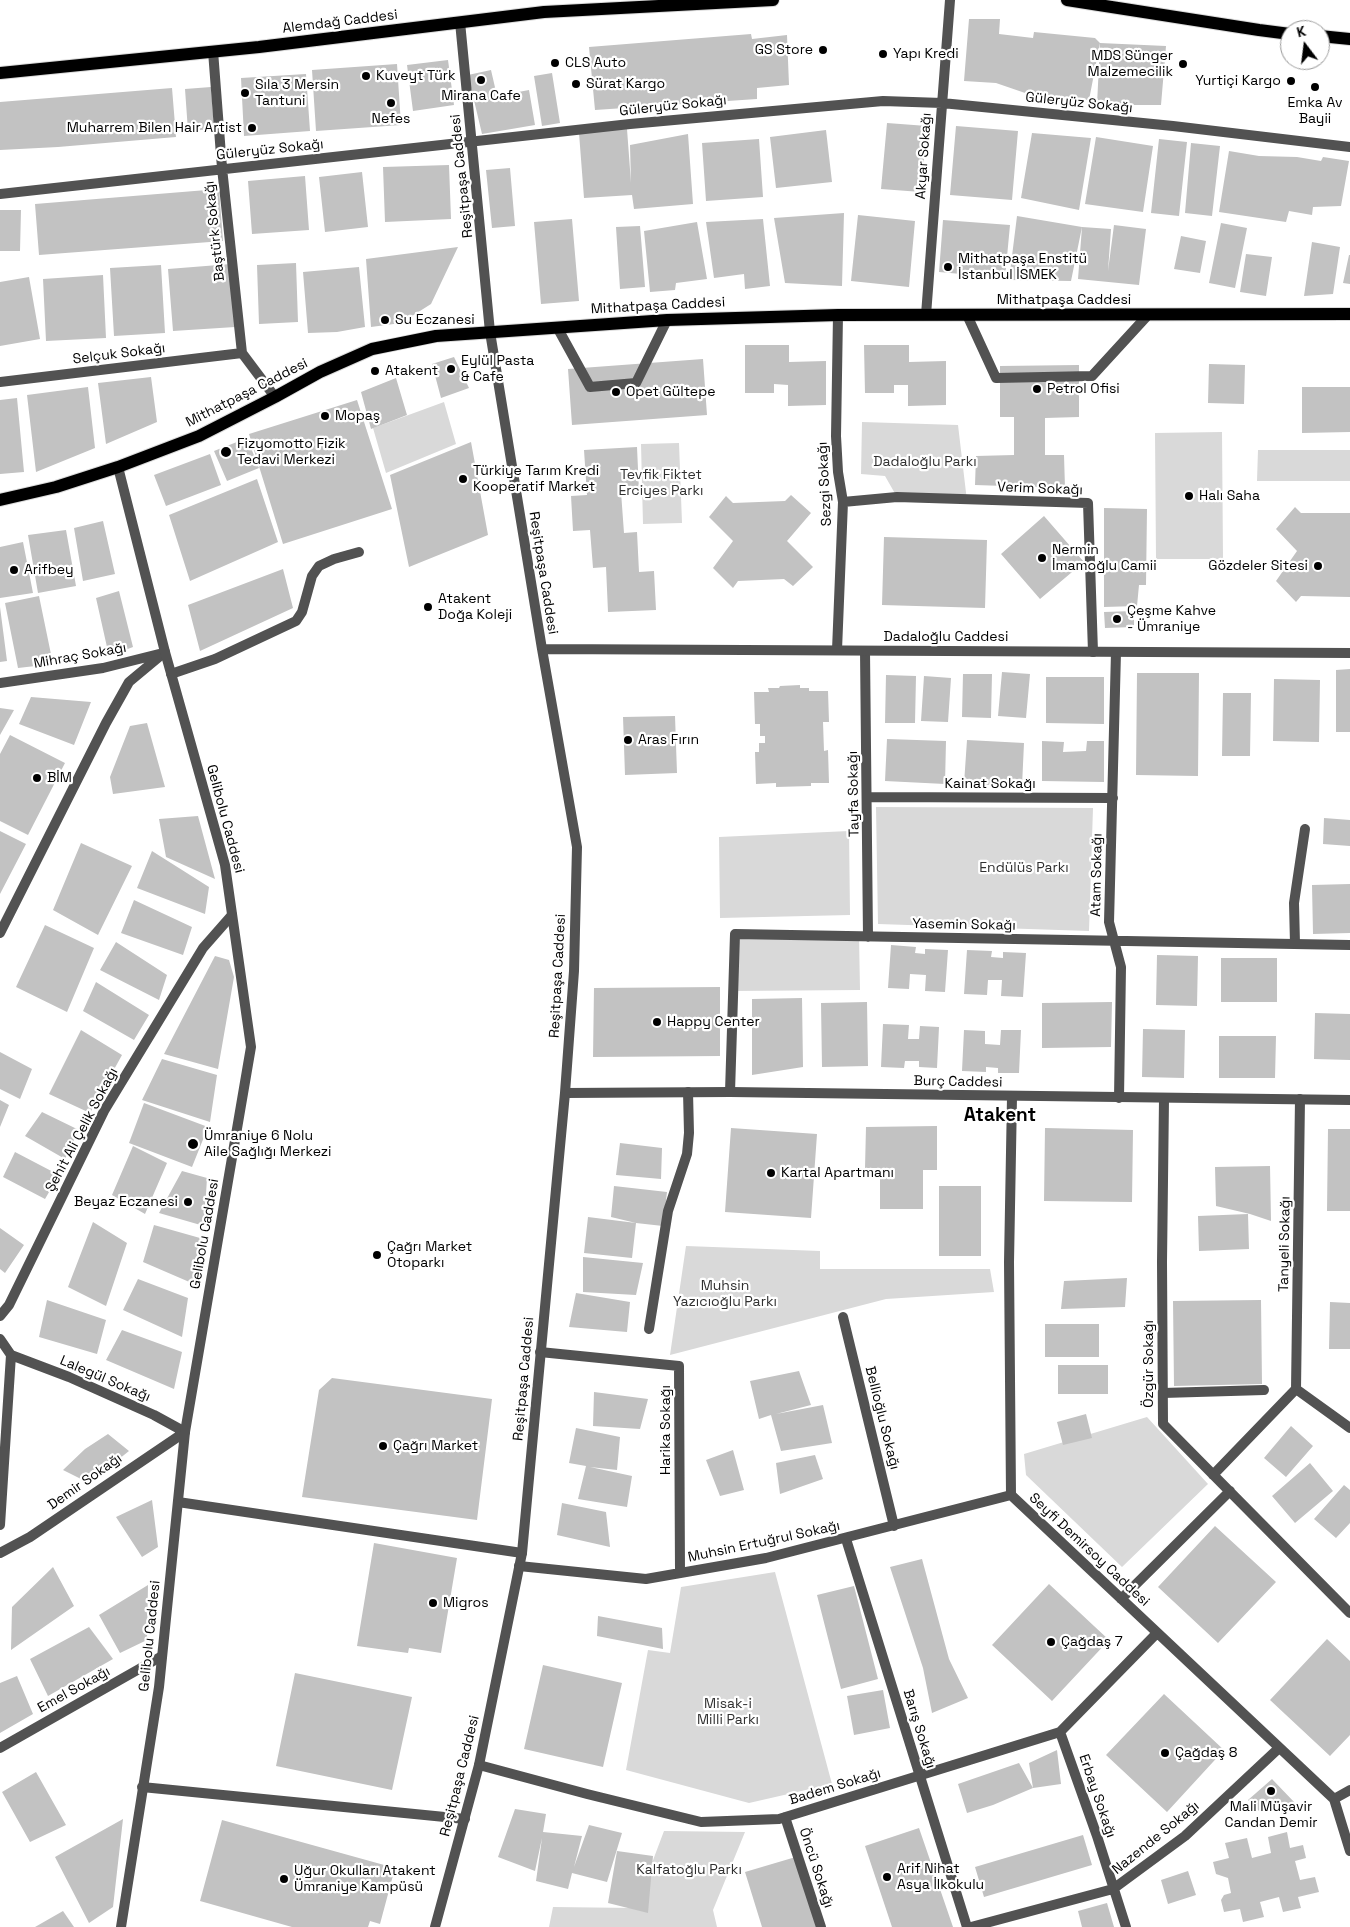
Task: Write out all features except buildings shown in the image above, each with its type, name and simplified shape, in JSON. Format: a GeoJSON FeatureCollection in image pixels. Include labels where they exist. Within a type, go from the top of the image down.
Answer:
{"type":"FeatureCollection","features":[{"type":"Feature","properties":{"kind":"main road","name":"Alemdağ Caddesi"},"geometry":{"type":"LineString","coordinates":[[0,73],[213,50],[260,47],[544,12],[773,0]]}},
{"type":"Feature","properties":{"kind":"main road"},"geometry":{"type":"LineString","coordinates":[[1067,0],[1280,33]]}},
{"type":"Feature","properties":{"kind":"main road"},"geometry":{"type":"LineString","coordinates":[[1330,37],[1350,39]]}},
{"type":"Feature","properties":{"kind":"main road","name":"Mithatpaşa Caddesi"},"geometry":{"type":"LineString","coordinates":[[0,500],[56,487],[118,467],[198,436],[275,398],[320,372],[372,350],[436,336],[667,320],[838,315],[1147,316],[1350,314]]}},
{"type":"Feature","properties":{"kind":"street","name":"Akyar Sokağı"},"geometry":{"type":"LineString","coordinates":[[926,315],[950,0]]}},
{"type":"Feature","properties":{"kind":"street","name":"Reşitpaşa Caddesi"},"geometry":{"type":"LineString","coordinates":[[435,1927],[479,1765],[522,1553],[565,1093],[574,971],[577,847],[542,649],[490,332],[460,22]]}},
{"type":"Feature","properties":{"kind":"street","name":"Baştürk Sokağı"},"geometry":{"type":"LineString","coordinates":[[213,50],[222,168],[242,354]]}},
{"type":"Feature","properties":{"kind":"street","name":"Güleryüz Sokağı"},"geometry":{"type":"LineString","coordinates":[[0,194],[640,123],[883,101],[942,103],[1173,126],[1350,147]]}},
{"type":"Feature","properties":{"kind":"street","name":"Sezgi Sokağı"},"geometry":{"type":"LineString","coordinates":[[837,650],[843,502],[838,472],[836,436],[838,315]]}},
{"type":"Feature","properties":{"kind":"street"},"geometry":{"type":"LineString","coordinates":[[967,315],[996,378],[1092,376],[1147,316]]}},
{"type":"Feature","properties":{"kind":"street"},"geometry":{"type":"LineString","coordinates":[[557,327],[590,387],[636,383],[667,320]]}},
{"type":"Feature","properties":{"kind":"street","name":"Selçuk Sokağı"},"geometry":{"type":"LineString","coordinates":[[0,382],[242,354]]}},
{"type":"Feature","properties":{"kind":"street"},"geometry":{"type":"LineString","coordinates":[[242,354],[275,398]]}},
{"type":"Feature","properties":{"kind":"street","name":"Gelibolu Caddesi"},"geometry":{"type":"LineString","coordinates":[[118,467],[165,652],[225,865],[251,1047],[185,1432],[159,1687],[121,1927]]}},
{"type":"Feature","properties":{"kind":"street","name":"Verim Sokağı"},"geometry":{"type":"LineString","coordinates":[[843,502],[897,498],[1088,503],[1093,652]]}},
{"type":"Feature","properties":{"kind":"street"},"geometry":{"type":"LineString","coordinates":[[171,674],[215,658],[296,621],[302,612],[312,576],[320,566],[334,559],[359,552]]}},
{"type":"Feature","properties":{"kind":"street","name":"Dadaloğlu Caddesi"},"geometry":{"type":"LineString","coordinates":[[542,649],[1350,653]]}},
{"type":"Feature","properties":{"kind":"street","name":"Tayfa Sokağı"},"geometry":{"type":"LineString","coordinates":[[865,651],[868,937]]}},
{"type":"Feature","properties":{"kind":"street"},"geometry":{"type":"LineString","coordinates":[[0,933],[106,723],[129,682],[165,652]]}},
{"type":"Feature","properties":{"kind":"street","name":"Mihraç Sokağı"},"geometry":{"type":"LineString","coordinates":[[0,683],[103,668],[165,652]]}},
{"type":"Feature","properties":{"kind":"street","name":"Atam Sokağı"},"geometry":{"type":"LineString","coordinates":[[1116,652],[1109,922],[1121,967],[1119,1098]]}},
{"type":"Feature","properties":{"kind":"street","name":"Kainat Sokağı"},"geometry":{"type":"LineString","coordinates":[[868,797],[1112,798]]}},
{"type":"Feature","properties":{"kind":"street"},"geometry":{"type":"LineString","coordinates":[[1295,944],[1294,903],[1305,829]]}},
{"type":"Feature","properties":{"kind":"street","name":"Şehit Ali Çelik Sokağı"},"geometry":{"type":"LineString","coordinates":[[0,1316],[9,1305],[104,1111],[203,948],[232,915]]}},
{"type":"Feature","properties":{"kind":"street","name":"Yasemin Sokağı"},"geometry":{"type":"LineString","coordinates":[[730,1092],[735,934],[1350,945]]}},
{"type":"Feature","properties":{"kind":"street"},"geometry":{"type":"LineString","coordinates":[[649,1330],[668,1211],[687,1154],[689,1133],[688,1092]]}},
{"type":"Feature","properties":{"kind":"street","name":"Burç Caddesi"},"geometry":{"type":"LineString","coordinates":[[565,1093],[730,1092],[1350,1100]]}},
{"type":"Feature","properties":{"kind":"street","name":"Seyfi Demirsoy Caddesi"},"geometry":{"type":"LineString","coordinates":[[1012,1097],[1009,1262],[1011,1495],[1334,1800],[1350,1851]]}},
{"type":"Feature","properties":{"kind":"street","name":"Özgür Sokağı"},"geometry":{"type":"LineString","coordinates":[[1164,1099],[1163,1424],[1350,1613]]}},
{"type":"Feature","properties":{"kind":"street","name":"Tanyeli Sokağı"},"geometry":{"type":"LineString","coordinates":[[1296,1389],[1300,1099]]}},
{"type":"Feature","properties":{"kind":"street","name":"Bellioğlu Sokağı"},"geometry":{"type":"LineString","coordinates":[[843,1317],[894,1526]]}},
{"type":"Feature","properties":{"kind":"street"},"geometry":{"type":"LineString","coordinates":[[0,1339],[11,1355],[0,1525]]}},
{"type":"Feature","properties":{"kind":"street","name":"Harika Sokağı"},"geometry":{"type":"LineString","coordinates":[[540,1352],[679,1366],[680,1573]]}},
{"type":"Feature","properties":{"kind":"street","name":"Lalegül Sokağı"},"geometry":{"type":"LineString","coordinates":[[11,1355],[69,1377],[154,1415],[185,1432]]}},
{"type":"Feature","properties":{"kind":"street"},"geometry":{"type":"LineString","coordinates":[[1213,1475],[1296,1389],[1350,1428]]}},
{"type":"Feature","properties":{"kind":"street"},"geometry":{"type":"LineString","coordinates":[[1163,1393],[1264,1390]]}},
{"type":"Feature","properties":{"kind":"street","name":"Demir Sokağı"},"geometry":{"type":"LineString","coordinates":[[0,1553],[30,1537],[185,1432]]}},
{"type":"Feature","properties":{"kind":"street"},"geometry":{"type":"LineString","coordinates":[[1121,1599],[1230,1491]]}},
{"type":"Feature","properties":{"kind":"street","name":"Muhsin Ertuğrul Sokağı"},"geometry":{"type":"LineString","coordinates":[[519,1566],[646,1579],[766,1558],[846,1539],[1011,1495]]}},
{"type":"Feature","properties":{"kind":"street"},"geometry":{"type":"LineString","coordinates":[[178,1502],[522,1553]]}},
{"type":"Feature","properties":{"kind":"street","name":"Barış Sokağı"},"geometry":{"type":"LineString","coordinates":[[846,1539],[919,1775],[969,1927]]}},
{"type":"Feature","properties":{"kind":"street","name":"Badem Sokağı"},"geometry":{"type":"LineString","coordinates":[[479,1765],[701,1822],[778,1819],[1060,1732],[1157,1633]]}},
{"type":"Feature","properties":{"kind":"street","name":"Emel Sokağı"},"geometry":{"type":"LineString","coordinates":[[0,1748],[162,1656]]}},
{"type":"Feature","properties":{"kind":"street","name":"Erbay Sokağı"},"geometry":{"type":"LineString","coordinates":[[1060,1732],[1097,1836],[1126,1927]]}},
{"type":"Feature","properties":{"kind":"street","name":"Nazende Sokağı"},"geometry":{"type":"LineString","coordinates":[[969,1927],[1113,1889],[1185,1836],[1279,1748]]}},
{"type":"Feature","properties":{"kind":"street"},"geometry":{"type":"LineString","coordinates":[[142,1786],[465,1819]]}},
{"type":"Feature","properties":{"kind":"street"},"geometry":{"type":"LineString","coordinates":[[1334,1800],[1350,1790]]}},
{"type":"Feature","properties":{"kind":"street","name":"Öncü Sokağı"},"geometry":{"type":"LineString","coordinates":[[785,1817],[821,1927]]}},
{"type":"Feature","properties":{"kind":"green space"},"geometry":{"type":"Polygon","coordinates":[[[444,402],[456,444],[386,473],[373,428],[444,402]]]}},
{"type":"Feature","properties":{"kind":"green space","name":"Dadaloğlu Parkı"},"geometry":{"type":"Polygon","coordinates":[[[862,422],[958,425],[967,501],[897,497],[885,476],[861,474],[862,422]]]}},
{"type":"Feature","properties":{"kind":"green space","name":"Halı Saha"},"geometry":{"type":"Polygon","coordinates":[[[1222,432],[1223,559],[1156,559],[1155,433],[1222,432]]]}},
{"type":"Feature","properties":{"kind":"green space","name":"Tevfik Fiktet Erciyes Parkı"},"geometry":{"type":"Polygon","coordinates":[[[679,443],[682,523],[643,524],[641,444],[679,443]]]}},
{"type":"Feature","properties":{"kind":"green space"},"geometry":{"type":"Polygon","coordinates":[[[1258,450],[1350,450],[1350,481],[1257,481],[1258,450]]]}},
{"type":"Feature","properties":{"kind":"green space","name":"Endülüs Parkı"},"geometry":{"type":"Polygon","coordinates":[[[876,807],[1093,808],[1089,931],[878,924],[876,807]]]}},
{"type":"Feature","properties":{"kind":"green space"},"geometry":{"type":"Polygon","coordinates":[[[849,831],[850,915],[720,918],[719,837],[849,831]]]}},
{"type":"Feature","properties":{"kind":"green space"},"geometry":{"type":"Polygon","coordinates":[[[740,934],[859,936],[860,990],[733,991],[740,934]]]}},
{"type":"Feature","properties":{"kind":"green space","name":"Muhsin Yazıcıoğlu Parkı"},"geometry":{"type":"Polygon","coordinates":[[[686,1246],[820,1251],[820,1269],[990,1269],[994,1292],[886,1299],[670,1355],[686,1246]]]}},
{"type":"Feature","properties":{"kind":"green space"},"geometry":{"type":"Polygon","coordinates":[[[1147,1417],[1208,1484],[1122,1567],[1026,1475],[1024,1454],[1147,1417]]]}},
{"type":"Feature","properties":{"kind":"green space","name":"Misak-i Milli Parkı"},"geometry":{"type":"Polygon","coordinates":[[[775,1572],[832,1784],[749,1803],[626,1770],[648,1650],[670,1653],[681,1587],[775,1572]]]}},
{"type":"Feature","properties":{"kind":"green space","name":"Kalfatoğlu Parkı"},"geometry":{"type":"Polygon","coordinates":[[[664,1831],[745,1832],[713,1910],[717,1927],[549,1927],[553,1907],[635,1908],[664,1831]]]}},
{"type":"Feature","properties":{"kind":"place","name":"GS Store"},"geometry":{"type":"Point","coordinates":[823,50]}},
{"type":"Feature","properties":{"kind":"place","name":"Yapı Kredi"},"geometry":{"type":"Point","coordinates":[883,54]}},
{"type":"Feature","properties":{"kind":"place","name":"CLS Auto"},"geometry":{"type":"Point","coordinates":[555,63]}},
{"type":"Feature","properties":{"kind":"place","name":"MDS Sünger Malzemecilik"},"geometry":{"type":"Point","coordinates":[1183,64]}},
{"type":"Feature","properties":{"kind":"place","name":"Kuveyt Türk"},"geometry":{"type":"Point","coordinates":[366,76]}},
{"type":"Feature","properties":{"kind":"place","name":"Mirana Cafe"},"geometry":{"type":"Point","coordinates":[481,80]}},
{"type":"Feature","properties":{"kind":"place","name":"Yurtiçi Kargo"},"geometry":{"type":"Point","coordinates":[1291,81]}},
{"type":"Feature","properties":{"kind":"place","name":"Sürat Kargo"},"geometry":{"type":"Point","coordinates":[576,84]}},
{"type":"Feature","properties":{"kind":"place","name":"Emka Av Bayii"},"geometry":{"type":"Point","coordinates":[1315,87]}},
{"type":"Feature","properties":{"kind":"place","name":"Sıla 3 Mersin Tantuni"},"geometry":{"type":"Point","coordinates":[245,93]}},
{"type":"Feature","properties":{"kind":"place","name":"Nefes"},"geometry":{"type":"Point","coordinates":[391,103]}},
{"type":"Feature","properties":{"kind":"place","name":"Muharrem Bilen Hair Artist"},"geometry":{"type":"Point","coordinates":[252,128]}},
{"type":"Feature","properties":{"kind":"place","name":"Mithatpaşa Enstitü İstanbul İSMEK"},"geometry":{"type":"Point","coordinates":[948,267]}},
{"type":"Feature","properties":{"kind":"place","name":"Su Eczanesi"},"geometry":{"type":"Point","coordinates":[385,320]}},
{"type":"Feature","properties":{"kind":"place","name":"Eylül Pasta & Cafe"},"geometry":{"type":"Point","coordinates":[451,369]}},
{"type":"Feature","properties":{"kind":"place","name":"Atakent"},"geometry":{"type":"Point","coordinates":[375,371]}},
{"type":"Feature","properties":{"kind":"place","name":"Petrol Ofisi"},"geometry":{"type":"Point","coordinates":[1037,389]}},
{"type":"Feature","properties":{"kind":"place","name":"Opet Gültepe"},"geometry":{"type":"Point","coordinates":[616,392]}},
{"type":"Feature","properties":{"kind":"place","name":"Mopaş"},"geometry":{"type":"Point","coordinates":[325,416]}},
{"type":"Feature","properties":{"kind":"place","name":"Fizyomotto Fizik Tedavi Merkezi"},"geometry":{"type":"Point","coordinates":[226,452]}},
{"type":"Feature","properties":{"kind":"place","name":"Türkiye Tarım Kredi Kooperatif Market"},"geometry":{"type":"Point","coordinates":[463,479]}},
{"type":"Feature","properties":{"kind":"place","name":"Halı Saha"},"geometry":{"type":"Point","coordinates":[1189,496]}},
{"type":"Feature","properties":{"kind":"place","name":"Nermin İmamoğlu Camii"},"geometry":{"type":"Point","coordinates":[1042,558]}},
{"type":"Feature","properties":{"kind":"place","name":"Gözdeler Sitesi"},"geometry":{"type":"Point","coordinates":[1318,566]}},
{"type":"Feature","properties":{"kind":"place","name":"Arifbey"},"geometry":{"type":"Point","coordinates":[14,570]}},
{"type":"Feature","properties":{"kind":"place","name":"Atakent Doğa Koleji"},"geometry":{"type":"Point","coordinates":[428,607]}},
{"type":"Feature","properties":{"kind":"place","name":"Çeşme Kahve - Ümraniye"},"geometry":{"type":"Point","coordinates":[1117,619]}},
{"type":"Feature","properties":{"kind":"place","name":"Aras Fırın"},"geometry":{"type":"Point","coordinates":[628,740]}},
{"type":"Feature","properties":{"kind":"place","name":"BİM"},"geometry":{"type":"Point","coordinates":[37,778]}},
{"type":"Feature","properties":{"kind":"place","name":"Happy Center"},"geometry":{"type":"Point","coordinates":[657,1022]}},
{"type":"Feature","properties":{"kind":"place","name":"Ümraniye 6 Nolu Aile Sağlığı Merkezi"},"geometry":{"type":"Point","coordinates":[193,1144]}},
{"type":"Feature","properties":{"kind":"place","name":"Kartal Apartmanı"},"geometry":{"type":"Point","coordinates":[771,1173]}},
{"type":"Feature","properties":{"kind":"place","name":"Beyaz Eczanesi"},"geometry":{"type":"Point","coordinates":[188,1202]}},
{"type":"Feature","properties":{"kind":"place","name":"Çağrı Market Otoparkı"},"geometry":{"type":"Point","coordinates":[377,1255]}},
{"type":"Feature","properties":{"kind":"place","name":"Çağrı Market"},"geometry":{"type":"Point","coordinates":[383,1446]}},
{"type":"Feature","properties":{"kind":"place","name":"Migros"},"geometry":{"type":"Point","coordinates":[433,1603]}},
{"type":"Feature","properties":{"kind":"place","name":"Çağdaş 7"},"geometry":{"type":"Point","coordinates":[1051,1642]}},
{"type":"Feature","properties":{"kind":"place","name":"Çağdaş 8"},"geometry":{"type":"Point","coordinates":[1165,1753]}},
{"type":"Feature","properties":{"kind":"place","name":"Mali Müşavir Candan Demir"},"geometry":{"type":"Point","coordinates":[1271,1791]}},
{"type":"Feature","properties":{"kind":"place","name":"Arif Nihat Asya İlkokulu"},"geometry":{"type":"Point","coordinates":[887,1877]}},
{"type":"Feature","properties":{"kind":"place","name":"Uğur Okulları Atakent Ümraniye Kampüsü"},"geometry":{"type":"Point","coordinates":[284,1879]}},
{"type":"Feature","properties":{"kind":"district","name":"Atakent"},"geometry":{"type":"Point","coordinates":[1000,1116]}}]}
